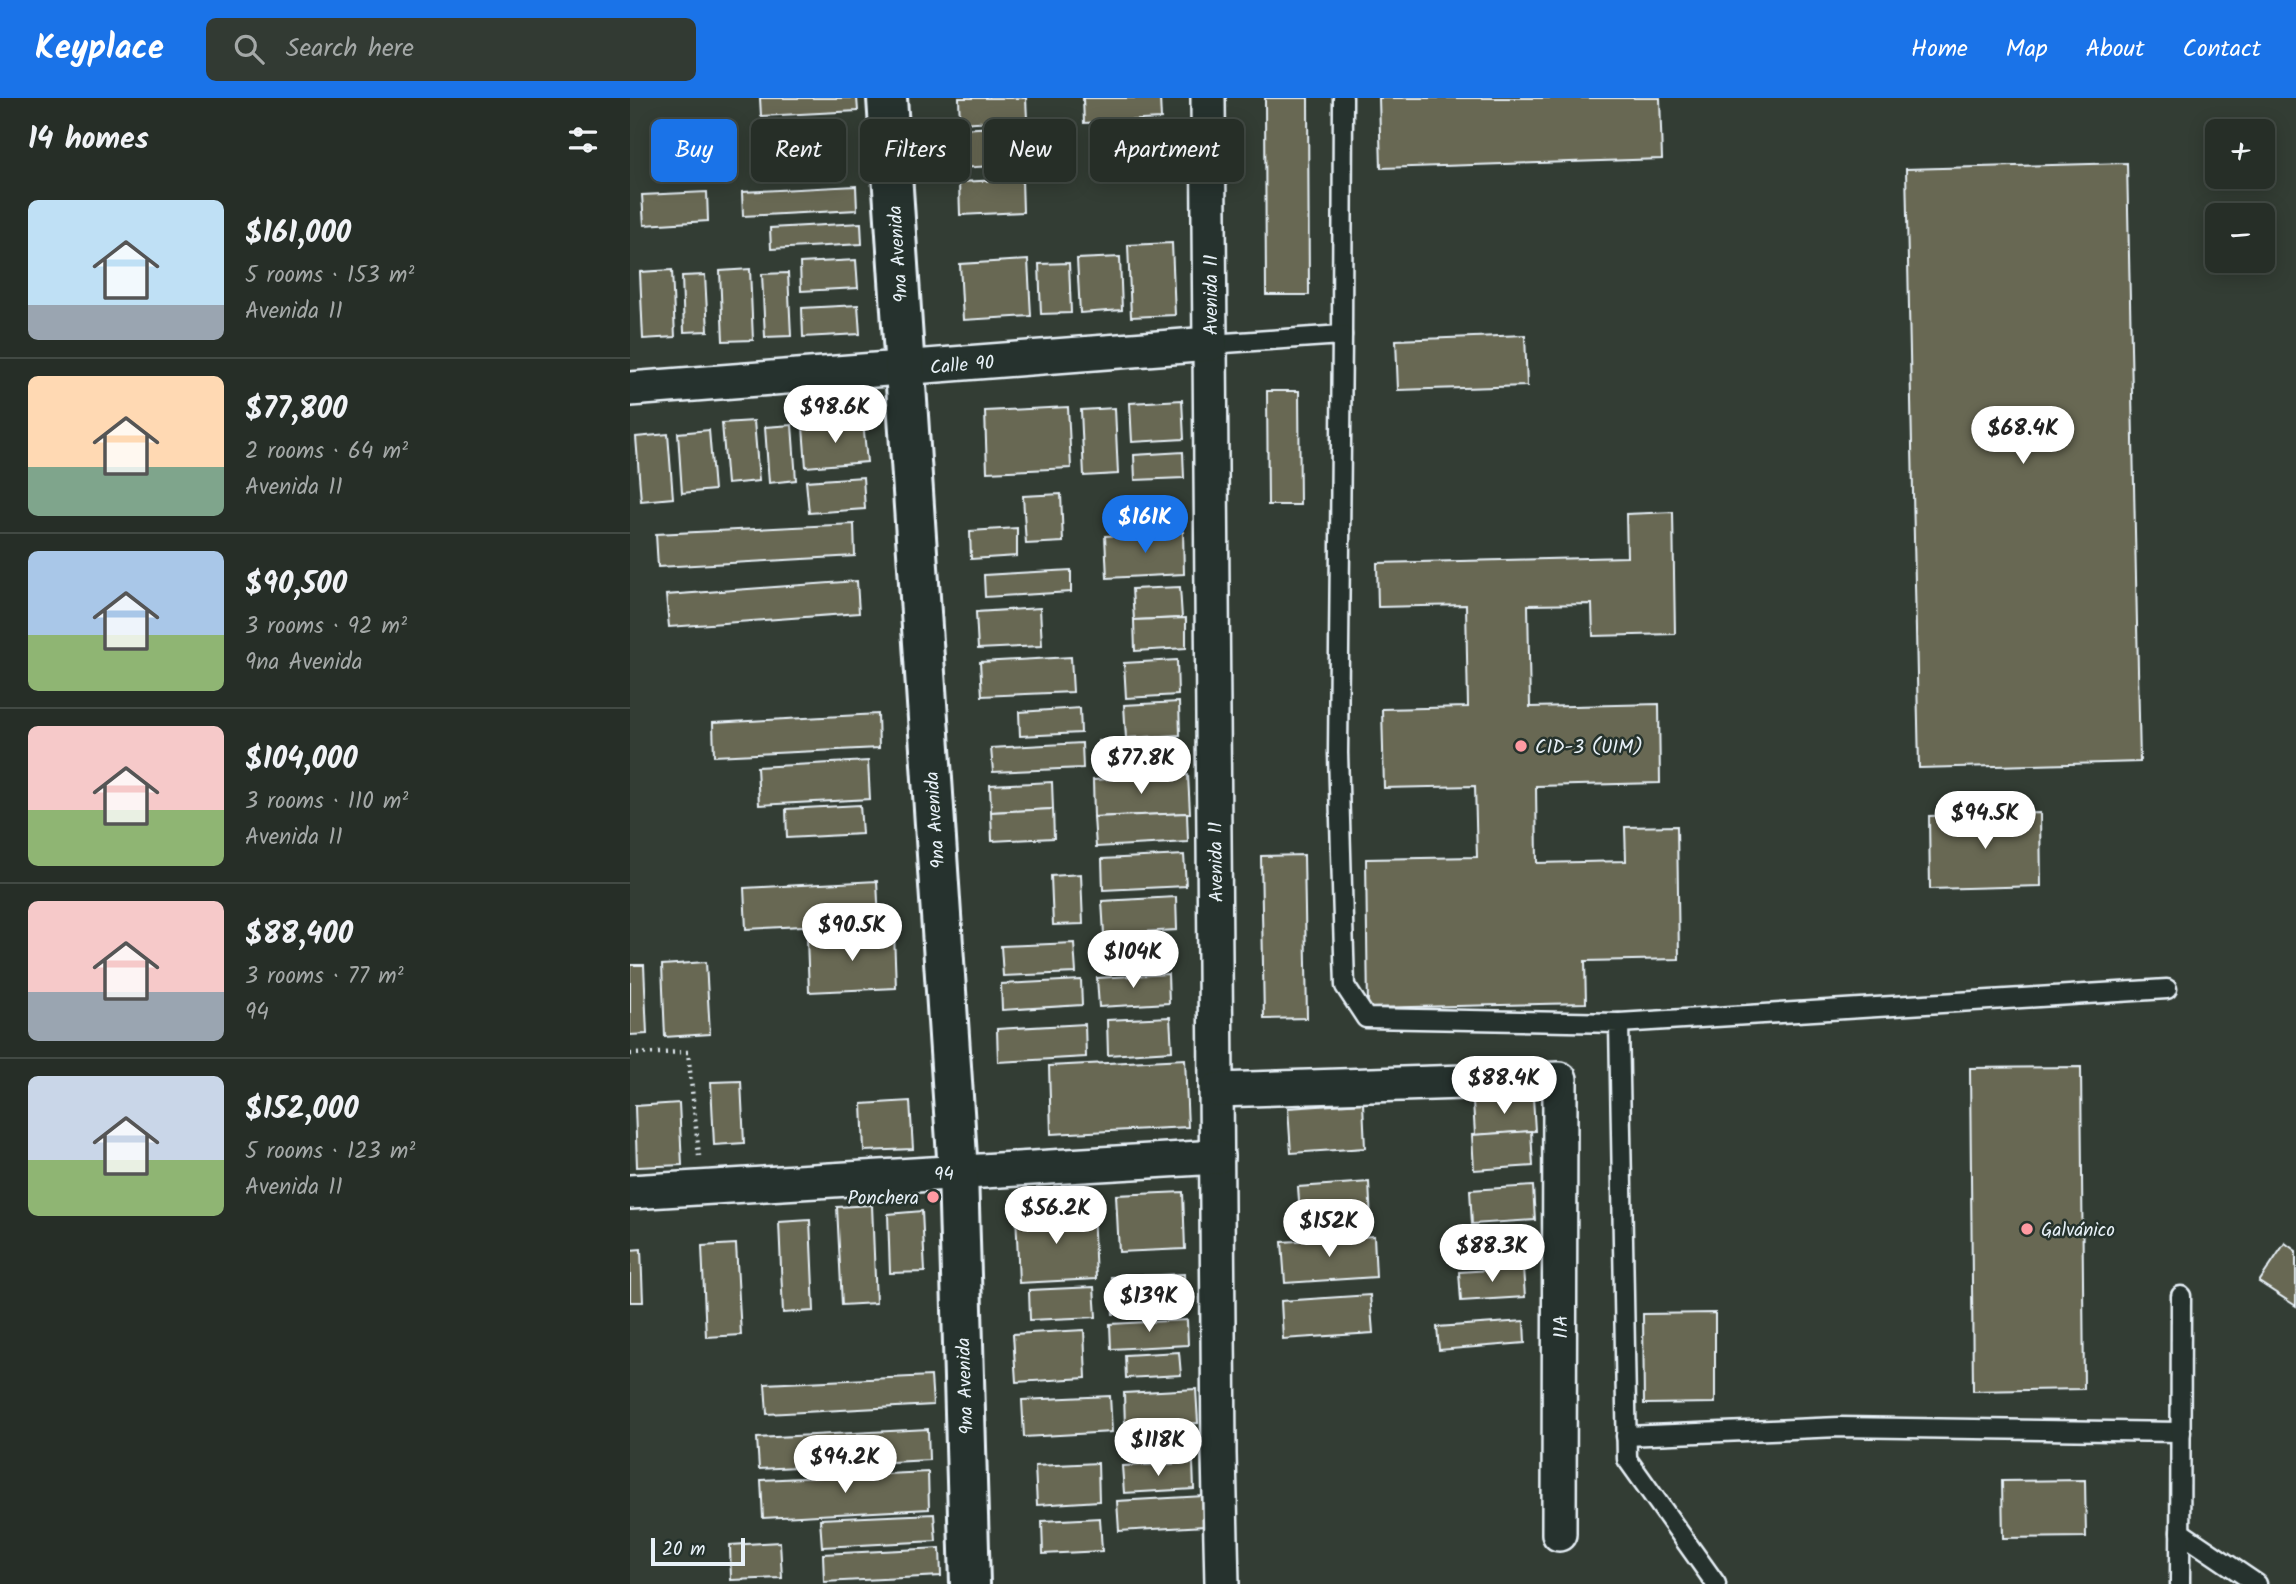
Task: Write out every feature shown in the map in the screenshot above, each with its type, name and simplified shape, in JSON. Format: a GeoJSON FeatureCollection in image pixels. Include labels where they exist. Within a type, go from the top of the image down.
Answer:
{"type":"FeatureCollection","features":[{"type":"Feature","properties":{"kind":"main road","name":"9na Avenida"},"geometry":{"type":"LineString","coordinates":[[887,98],[958,1172],[971,1584]]}},
{"type":"Feature","properties":{"kind":"street","name":"Avenida 11"},"geometry":{"type":"LineString","coordinates":[[1208,98],[1222,1584]]}},
{"type":"Feature","properties":{"kind":"street","name":"Calle 90"},"geometry":{"type":"LineString","coordinates":[[630,389],[1210,344]]}},
{"type":"Feature","properties":{"kind":"street","name":"11A"},"geometry":{"type":"LineString","coordinates":[[1217,1090],[1560,1079],[1559,1534]]}},
{"type":"Feature","properties":{"kind":"street","name":"94"},"geometry":{"type":"LineString","coordinates":[[630,1192],[1217,1157]]}},
{"type":"Feature","properties":{"kind":"lane"},"geometry":{"type":"LineString","coordinates":[[1343,98],[1338,753],[1345,986],[1366,1017],[1619,1023],[2167,989]]}},
{"type":"Feature","properties":{"kind":"lane"},"geometry":{"type":"LineString","coordinates":[[1210,344],[1342,335]]}},
{"type":"Feature","properties":{"kind":"lane"},"geometry":{"type":"LineString","coordinates":[[1619,1023],[1627,1460],[1716,1584]]}},
{"type":"Feature","properties":{"kind":"lane"},"geometry":{"type":"LineString","coordinates":[[2180,1584],[2181,1296]]}},
{"type":"Feature","properties":{"kind":"lane"},"geometry":{"type":"LineString","coordinates":[[1626,1436],[1839,1427],[2181,1432]]}},
{"type":"Feature","properties":{"kind":"lane"},"geometry":{"type":"LineString","coordinates":[[2180,1532],[2257,1584]]}},
{"type":"Feature","properties":{"kind":"path"},"geometry":{"type":"LineString","coordinates":[[630,1054],[688,1052],[702,1187]]}},
{"type":"Feature","properties":{"kind":"building"},"geometry":{"type":"Polygon","coordinates":[[[760,98],[857,98],[858,111],[761,116],[760,98]]]}},
{"type":"Feature","properties":{"kind":"building"},"geometry":{"type":"Polygon","coordinates":[[[959,98],[1026,98],[1027,119],[984,119],[984,122],[970,122],[970,119],[960,119],[959,98]]]}},
{"type":"Feature","properties":{"kind":"building"},"geometry":{"type":"Polygon","coordinates":[[[1083,98],[1160,98],[1161,119],[1090,119],[1090,123],[1084,123],[1083,98]]]}},
{"type":"Feature","properties":{"kind":"building"},"geometry":{"type":"Polygon","coordinates":[[[1265,98],[1308,98],[1309,295],[1266,295],[1265,98]]]}},
{"type":"Feature","properties":{"kind":"building"},"geometry":{"type":"Polygon","coordinates":[[[1379,98],[1660,98],[1662,159],[1381,168],[1379,98]]]}},
{"type":"Feature","properties":{"kind":"building"},"geometry":{"type":"Polygon","coordinates":[[[970,128],[984,128],[984,167],[970,167],[970,128]]]}},
{"type":"Feature","properties":{"kind":"building"},"geometry":{"type":"Polygon","coordinates":[[[2127,163],[2140,762],[1919,768],[1906,169],[2127,163]]]}},
{"type":"Feature","properties":{"kind":"building"},"geometry":{"type":"Polygon","coordinates":[[[959,182],[1022,182],[1023,212],[960,215],[959,182]]]}},
{"type":"Feature","properties":{"kind":"building"},"geometry":{"type":"Polygon","coordinates":[[[856,186],[857,210],[743,216],[742,192],[856,186]]]}},
{"type":"Feature","properties":{"kind":"building"},"geometry":{"type":"Polygon","coordinates":[[[707,192],[708,221],[644,225],[642,195],[707,192]]]}},
{"type":"Feature","properties":{"kind":"building"},"geometry":{"type":"Polygon","coordinates":[[[861,223],[862,244],[771,249],[770,228],[861,223]]]}},
{"type":"Feature","properties":{"kind":"building"},"geometry":{"type":"Polygon","coordinates":[[[1172,243],[1175,315],[1131,317],[1128,245],[1172,243]]]}},
{"type":"Feature","properties":{"kind":"building"},"geometry":{"type":"Polygon","coordinates":[[[1120,257],[1122,310],[1080,313],[1077,259],[1120,257]]]}},
{"type":"Feature","properties":{"kind":"building"},"geometry":{"type":"Polygon","coordinates":[[[856,260],[858,288],[801,291],[800,263],[856,260]]]}},
{"type":"Feature","properties":{"kind":"building"},"geometry":{"type":"Polygon","coordinates":[[[1028,260],[1031,316],[963,320],[960,264],[1028,260]]]}},
{"type":"Feature","properties":{"kind":"building"},"geometry":{"type":"Polygon","coordinates":[[[1069,263],[1071,313],[1041,314],[1039,264],[1069,263]]]}},
{"type":"Feature","properties":{"kind":"building"},"geometry":{"type":"Polygon","coordinates":[[[750,269],[753,340],[723,341],[720,271],[750,269]]]}},
{"type":"Feature","properties":{"kind":"building"},"geometry":{"type":"Polygon","coordinates":[[[672,270],[675,337],[643,339],[640,272],[672,270]]]}},
{"type":"Feature","properties":{"kind":"building"},"geometry":{"type":"Polygon","coordinates":[[[788,273],[791,336],[765,337],[762,274],[788,273]]]}},
{"type":"Feature","properties":{"kind":"building"},"geometry":{"type":"Polygon","coordinates":[[[705,275],[708,331],[684,332],[682,276],[705,275]]]}},
{"type":"Feature","properties":{"kind":"building"},"geometry":{"type":"Polygon","coordinates":[[[858,305],[860,334],[803,337],[802,308],[858,305]]]}},
{"type":"Feature","properties":{"kind":"building"},"geometry":{"type":"Polygon","coordinates":[[[1525,335],[1527,386],[1398,390],[1396,340],[1525,335]]]}},
{"type":"Feature","properties":{"kind":"building"},"geometry":{"type":"Polygon","coordinates":[[[1267,391],[1299,391],[1300,505],[1268,505],[1267,391]]]}},
{"type":"Feature","properties":{"kind":"building"},"geometry":{"type":"Polygon","coordinates":[[[1182,400],[1184,439],[1132,442],[1130,403],[1182,400]]]}},
{"type":"Feature","properties":{"kind":"building"},"geometry":{"type":"Polygon","coordinates":[[[1068,407],[1071,468],[987,472],[985,411],[1068,407]]]}},
{"type":"Feature","properties":{"kind":"building"},"geometry":{"type":"Polygon","coordinates":[[[1115,408],[1118,474],[1084,476],[1081,410],[1115,408]]]}},
{"type":"Feature","properties":{"kind":"building"},"geometry":{"type":"Polygon","coordinates":[[[754,421],[759,481],[727,484],[722,423],[754,421]]]}},
{"type":"Feature","properties":{"kind":"building"},"geometry":{"type":"Polygon","coordinates":[[[863,422],[867,462],[806,467],[803,427],[863,422]]]}},
{"type":"Feature","properties":{"kind":"building"},"geometry":{"type":"Polygon","coordinates":[[[792,425],[796,480],[769,483],[765,427],[792,425]]]}},
{"type":"Feature","properties":{"kind":"building"},"geometry":{"type":"Polygon","coordinates":[[[709,430],[714,490],[682,493],[678,433],[709,430]]]}},
{"type":"Feature","properties":{"kind":"building"},"geometry":{"type":"Polygon","coordinates":[[[668,434],[673,498],[641,501],[636,437],[668,434]]]}},
{"type":"Feature","properties":{"kind":"building"},"geometry":{"type":"Polygon","coordinates":[[[1183,452],[1184,478],[1135,480],[1134,455],[1183,452]]]}},
{"type":"Feature","properties":{"kind":"building"},"geometry":{"type":"Polygon","coordinates":[[[863,477],[865,509],[809,513],[806,481],[863,477]]]}},
{"type":"Feature","properties":{"kind":"building"},"geometry":{"type":"Polygon","coordinates":[[[1061,494],[1063,542],[1026,544],[1023,496],[1061,494]]]}},
{"type":"Feature","properties":{"kind":"building","name":"CID-3 (UIM)"},"geometry":{"type":"Polygon","coordinates":[[[1673,512],[1675,634],[1593,636],[1592,604],[1528,605],[1530,707],[1659,704],[1660,783],[1536,786],[1537,863],[1626,861],[1625,827],[1677,826],[1679,959],[1585,961],[1586,1003],[1368,1008],[1366,859],[1477,857],[1475,786],[1384,788],[1382,709],[1468,707],[1466,605],[1378,607],[1377,563],[1627,557],[1626,514],[1673,512]]]}},
{"type":"Feature","properties":{"kind":"building"},"geometry":{"type":"Polygon","coordinates":[[[854,524],[855,556],[658,567],[656,534],[854,524]]]}},
{"type":"Feature","properties":{"kind":"building"},"geometry":{"type":"Polygon","coordinates":[[[1017,528],[1017,556],[971,559],[970,531],[1017,528]]]}},
{"type":"Feature","properties":{"kind":"building"},"geometry":{"type":"Polygon","coordinates":[[[1183,532],[1184,574],[1107,578],[1105,536],[1183,532]]]}},
{"type":"Feature","properties":{"kind":"building"},"geometry":{"type":"Polygon","coordinates":[[[1071,570],[1071,592],[985,597],[984,575],[1071,570]]]}},
{"type":"Feature","properties":{"kind":"building"},"geometry":{"type":"Polygon","coordinates":[[[857,581],[859,613],[669,627],[666,595],[857,581]]]}},
{"type":"Feature","properties":{"kind":"building"},"geometry":{"type":"Polygon","coordinates":[[[1180,587],[1182,618],[1134,620],[1132,589],[1180,587]]]}},
{"type":"Feature","properties":{"kind":"building"},"geometry":{"type":"Polygon","coordinates":[[[1040,608],[1042,646],[978,649],[976,612],[1040,608]]]}},
{"type":"Feature","properties":{"kind":"building"},"geometry":{"type":"Polygon","coordinates":[[[1186,618],[1186,648],[1135,651],[1134,620],[1186,618]]]}},
{"type":"Feature","properties":{"kind":"building"},"geometry":{"type":"Polygon","coordinates":[[[1071,657],[1073,692],[982,696],[980,662],[1071,657]]]}},
{"type":"Feature","properties":{"kind":"building"},"geometry":{"type":"Polygon","coordinates":[[[1177,660],[1178,695],[1126,698],[1124,663],[1177,660]]]}},
{"type":"Feature","properties":{"kind":"building"},"geometry":{"type":"Polygon","coordinates":[[[1179,702],[1180,735],[1126,738],[1124,705],[1179,702]]]}},
{"type":"Feature","properties":{"kind":"building"},"geometry":{"type":"Polygon","coordinates":[[[1080,708],[1081,733],[1020,736],[1019,712],[1080,708]]]}},
{"type":"Feature","properties":{"kind":"building"},"geometry":{"type":"Polygon","coordinates":[[[878,714],[879,748],[714,756],[713,723],[878,714]]]}},
{"type":"Feature","properties":{"kind":"building"},"geometry":{"type":"Polygon","coordinates":[[[1177,737],[1178,769],[1101,774],[1099,741],[1177,737]]]}},
{"type":"Feature","properties":{"kind":"building"},"geometry":{"type":"Polygon","coordinates":[[[1082,743],[1083,768],[993,772],[991,748],[1082,743]]]}},
{"type":"Feature","properties":{"kind":"building"},"geometry":{"type":"Polygon","coordinates":[[[868,761],[870,799],[759,805],[757,767],[868,761]]]}},
{"type":"Feature","properties":{"kind":"building"},"geometry":{"type":"Polygon","coordinates":[[[1188,775],[1190,813],[1094,817],[1093,780],[1188,775]]]}},
{"type":"Feature","properties":{"kind":"building"},"geometry":{"type":"Polygon","coordinates":[[[1052,782],[1053,809],[991,812],[990,785],[1052,782]]]}},
{"type":"Feature","properties":{"kind":"building"},"geometry":{"type":"Polygon","coordinates":[[[860,805],[862,834],[787,838],[786,809],[860,805]]]}},
{"type":"Feature","properties":{"kind":"building"},"geometry":{"type":"Polygon","coordinates":[[[1053,809],[1054,838],[992,841],[991,812],[1053,809]]]}},
{"type":"Feature","properties":{"kind":"building"},"geometry":{"type":"Polygon","coordinates":[[[1187,813],[1188,842],[1096,847],[1094,817],[1187,813]]]}},
{"type":"Feature","properties":{"kind":"building"},"geometry":{"type":"Polygon","coordinates":[[[2040,813],[2041,886],[1930,889],[1929,816],[2040,813]]]}},
{"type":"Feature","properties":{"kind":"building"},"geometry":{"type":"Polygon","coordinates":[[[1184,855],[1186,886],[1103,890],[1102,859],[1184,855]]]}},
{"type":"Feature","properties":{"kind":"building"},"geometry":{"type":"Polygon","coordinates":[[[1304,855],[1307,1018],[1264,1019],[1261,856],[1304,855]]]}},
{"type":"Feature","properties":{"kind":"building"},"geometry":{"type":"Polygon","coordinates":[[[1081,874],[1083,924],[1053,925],[1051,876],[1081,874]]]}},
{"type":"Feature","properties":{"kind":"building"},"geometry":{"type":"Polygon","coordinates":[[[877,881],[879,922],[746,929],[744,888],[877,881]]]}},
{"type":"Feature","properties":{"kind":"building"},"geometry":{"type":"Polygon","coordinates":[[[1176,897],[1177,930],[1104,934],[1102,901],[1176,897]]]}},
{"type":"Feature","properties":{"kind":"building"},"geometry":{"type":"Polygon","coordinates":[[[894,933],[896,988],[809,992],[807,938],[894,933]]]}},
{"type":"Feature","properties":{"kind":"building"},"geometry":{"type":"Polygon","coordinates":[[[1074,943],[1076,973],[1003,976],[1001,946],[1074,943]]]}},
{"type":"Feature","properties":{"kind":"building"},"geometry":{"type":"Polygon","coordinates":[[[1139,944],[1140,963],[1100,965],[1099,946],[1139,944]]]}},
{"type":"Feature","properties":{"kind":"building"},"geometry":{"type":"Polygon","coordinates":[[[706,962],[710,1034],[665,1037],[662,965],[706,962]]]}},
{"type":"Feature","properties":{"kind":"building"},"geometry":{"type":"Polygon","coordinates":[[[630,965],[644,965],[647,1034],[630,1035],[630,965]]]}},
{"type":"Feature","properties":{"kind":"building"},"geometry":{"type":"Polygon","coordinates":[[[1168,974],[1169,1003],[1099,1007],[1097,978],[1168,974]]]}},
{"type":"Feature","properties":{"kind":"building"},"geometry":{"type":"Polygon","coordinates":[[[1081,980],[1082,1005],[1002,1010],[1001,984],[1081,980]]]}},
{"type":"Feature","properties":{"kind":"building"},"geometry":{"type":"Polygon","coordinates":[[[1170,1017],[1172,1051],[1108,1055],[1107,1020],[1170,1017]]]}},
{"type":"Feature","properties":{"kind":"building"},"geometry":{"type":"Polygon","coordinates":[[[1085,1024],[1086,1057],[998,1062],[997,1029],[1085,1024]]]}},
{"type":"Feature","properties":{"kind":"building"},"geometry":{"type":"Polygon","coordinates":[[[1185,1059],[1188,1127],[1051,1134],[1049,1066],[1185,1059]]]}},
{"type":"Feature","properties":{"kind":"building","name":"Galvánico"},"geometry":{"type":"Polygon","coordinates":[[[2081,1067],[2084,1389],[1973,1391],[1970,1068],[2081,1067]]]}},
{"type":"Feature","properties":{"kind":"building"},"geometry":{"type":"Polygon","coordinates":[[[741,1081],[744,1143],[714,1145],[711,1082],[741,1081]]]}},
{"type":"Feature","properties":{"kind":"building"},"geometry":{"type":"Polygon","coordinates":[[[1533,1097],[1535,1131],[1475,1135],[1473,1101],[1533,1097]]]}},
{"type":"Feature","properties":{"kind":"building"},"geometry":{"type":"Polygon","coordinates":[[[910,1101],[913,1149],[864,1151],[862,1104],[910,1101]]]}},
{"type":"Feature","properties":{"kind":"building"},"geometry":{"type":"Polygon","coordinates":[[[679,1103],[682,1165],[637,1167],[635,1106],[679,1103]]]}},
{"type":"Feature","properties":{"kind":"building"},"geometry":{"type":"Polygon","coordinates":[[[1363,1103],[1365,1148],[1291,1153],[1288,1108],[1363,1103]]]}},
{"type":"Feature","properties":{"kind":"building"},"geometry":{"type":"Polygon","coordinates":[[[1531,1131],[1533,1166],[1474,1170],[1472,1135],[1531,1131]]]}},
{"type":"Feature","properties":{"kind":"building"},"geometry":{"type":"Polygon","coordinates":[[[1369,1182],[1371,1223],[1301,1228],[1298,1187],[1369,1182]]]}},
{"type":"Feature","properties":{"kind":"building"},"geometry":{"type":"Polygon","coordinates":[[[1533,1186],[1535,1220],[1472,1224],[1470,1190],[1533,1186]]]}},
{"type":"Feature","properties":{"kind":"building"},"geometry":{"type":"Polygon","coordinates":[[[1183,1192],[1185,1249],[1119,1252],[1116,1195],[1183,1192]]]}},
{"type":"Feature","properties":{"kind":"building"},"geometry":{"type":"Polygon","coordinates":[[[872,1205],[876,1303],[842,1305],[837,1207],[872,1205]]]}},
{"type":"Feature","properties":{"kind":"building"},"geometry":{"type":"Polygon","coordinates":[[[1093,1209],[1096,1279],[1019,1283],[1016,1213],[1093,1209]]]}},
{"type":"Feature","properties":{"kind":"building"},"geometry":{"type":"Polygon","coordinates":[[[922,1211],[925,1272],[890,1273],[888,1214],[922,1211]]]}},
{"type":"Feature","properties":{"kind":"building"},"geometry":{"type":"Polygon","coordinates":[[[810,1220],[814,1311],[783,1313],[779,1222],[810,1220]]]}},
{"type":"Feature","properties":{"kind":"building"},"geometry":{"type":"Polygon","coordinates":[[[1374,1236],[1376,1277],[1285,1283],[1282,1242],[1374,1236]]]}},
{"type":"Feature","properties":{"kind":"building"},"geometry":{"type":"Polygon","coordinates":[[[2285,1243],[2296,1251],[2296,1306],[2259,1282],[2285,1243]]]}},
{"type":"Feature","properties":{"kind":"building"},"geometry":{"type":"Polygon","coordinates":[[[736,1244],[741,1335],[706,1337],[702,1246],[736,1244]]]}},
{"type":"Feature","properties":{"kind":"building"},"geometry":{"type":"Polygon","coordinates":[[[641,1249],[643,1302],[630,1302],[630,1250],[641,1249]]]}},
{"type":"Feature","properties":{"kind":"building"},"geometry":{"type":"Polygon","coordinates":[[[1523,1268],[1525,1297],[1461,1301],[1459,1272],[1523,1268]]]}},
{"type":"Feature","properties":{"kind":"building"},"geometry":{"type":"Polygon","coordinates":[[[1184,1274],[1186,1311],[1113,1314],[1111,1277],[1184,1274]]]}},
{"type":"Feature","properties":{"kind":"building"},"geometry":{"type":"Polygon","coordinates":[[[1094,1287],[1096,1317],[1030,1320],[1029,1290],[1094,1287]]]}},
{"type":"Feature","properties":{"kind":"building"},"geometry":{"type":"Polygon","coordinates":[[[1370,1295],[1373,1333],[1283,1339],[1281,1301],[1370,1295]]]}},
{"type":"Feature","properties":{"kind":"building"},"geometry":{"type":"Polygon","coordinates":[[[1715,1313],[1715,1403],[1644,1404],[1643,1314],[1715,1313]]]}},
{"type":"Feature","properties":{"kind":"building"},"geometry":{"type":"Polygon","coordinates":[[[1187,1320],[1188,1345],[1111,1349],[1110,1324],[1187,1320]]]}},
{"type":"Feature","properties":{"kind":"building"},"geometry":{"type":"Polygon","coordinates":[[[1524,1321],[1525,1343],[1439,1350],[1437,1327],[1524,1321]]]}},
{"type":"Feature","properties":{"kind":"building"},"geometry":{"type":"Polygon","coordinates":[[[1084,1330],[1086,1378],[1016,1382],[1013,1334],[1084,1330]]]}},
{"type":"Feature","properties":{"kind":"building"},"geometry":{"type":"Polygon","coordinates":[[[1179,1352],[1181,1375],[1126,1378],[1125,1355],[1179,1352]]]}},
{"type":"Feature","properties":{"kind":"building"},"geometry":{"type":"Polygon","coordinates":[[[931,1376],[933,1405],[767,1414],[765,1384],[931,1376]]]}},
{"type":"Feature","properties":{"kind":"building"},"geometry":{"type":"Polygon","coordinates":[[[1196,1389],[1198,1423],[1125,1427],[1124,1393],[1196,1389]]]}},
{"type":"Feature","properties":{"kind":"building"},"geometry":{"type":"Polygon","coordinates":[[[1110,1396],[1112,1432],[1024,1437],[1022,1400],[1110,1396]]]}},
{"type":"Feature","properties":{"kind":"building"},"geometry":{"type":"Polygon","coordinates":[[[928,1429],[929,1460],[759,1469],[757,1438],[928,1429]]]}},
{"type":"Feature","properties":{"kind":"building"},"geometry":{"type":"Polygon","coordinates":[[[1190,1433],[1192,1457],[1131,1460],[1129,1436],[1190,1433]]]}},
{"type":"Feature","properties":{"kind":"building"},"geometry":{"type":"Polygon","coordinates":[[[1098,1463],[1099,1501],[1037,1505],[1035,1466],[1098,1463]]]}},
{"type":"Feature","properties":{"kind":"building"},"geometry":{"type":"Polygon","coordinates":[[[1193,1463],[1194,1489],[1124,1493],[1122,1466],[1193,1463]]]}},
{"type":"Feature","properties":{"kind":"building"},"geometry":{"type":"Polygon","coordinates":[[[928,1472],[929,1509],[763,1518],[761,1480],[928,1472]]]}},
{"type":"Feature","properties":{"kind":"building"},"geometry":{"type":"Polygon","coordinates":[[[2085,1480],[2086,1537],[2003,1538],[2002,1481],[2085,1480]]]}},
{"type":"Feature","properties":{"kind":"building"},"geometry":{"type":"Polygon","coordinates":[[[1204,1496],[1205,1526],[1119,1531],[1117,1501],[1204,1496]]]}},
{"type":"Feature","properties":{"kind":"building"},"geometry":{"type":"Polygon","coordinates":[[[934,1514],[936,1541],[822,1547],[820,1519],[934,1514]]]}},
{"type":"Feature","properties":{"kind":"building"},"geometry":{"type":"Polygon","coordinates":[[[1100,1518],[1102,1551],[1043,1554],[1042,1521],[1100,1518]]]}},
{"type":"Feature","properties":{"kind":"building"},"geometry":{"type":"Polygon","coordinates":[[[780,1542],[782,1578],[731,1580],[730,1545],[780,1542]]]}},
{"type":"Feature","properties":{"kind":"building"},"geometry":{"type":"Polygon","coordinates":[[[940,1548],[941,1576],[824,1582],[823,1554],[940,1548]]]}},
{"type":"Feature","properties":{"kind":"place","name":"CID-3 (UIM)"},"geometry":{"type":"Point","coordinates":[1521,746]}},
{"type":"Feature","properties":{"kind":"place","name":"Ponchera"},"geometry":{"type":"Point","coordinates":[933,1197]}},
{"type":"Feature","properties":{"kind":"place","name":"Galvánico"},"geometry":{"type":"Point","coordinates":[2027,1229]}}]}
